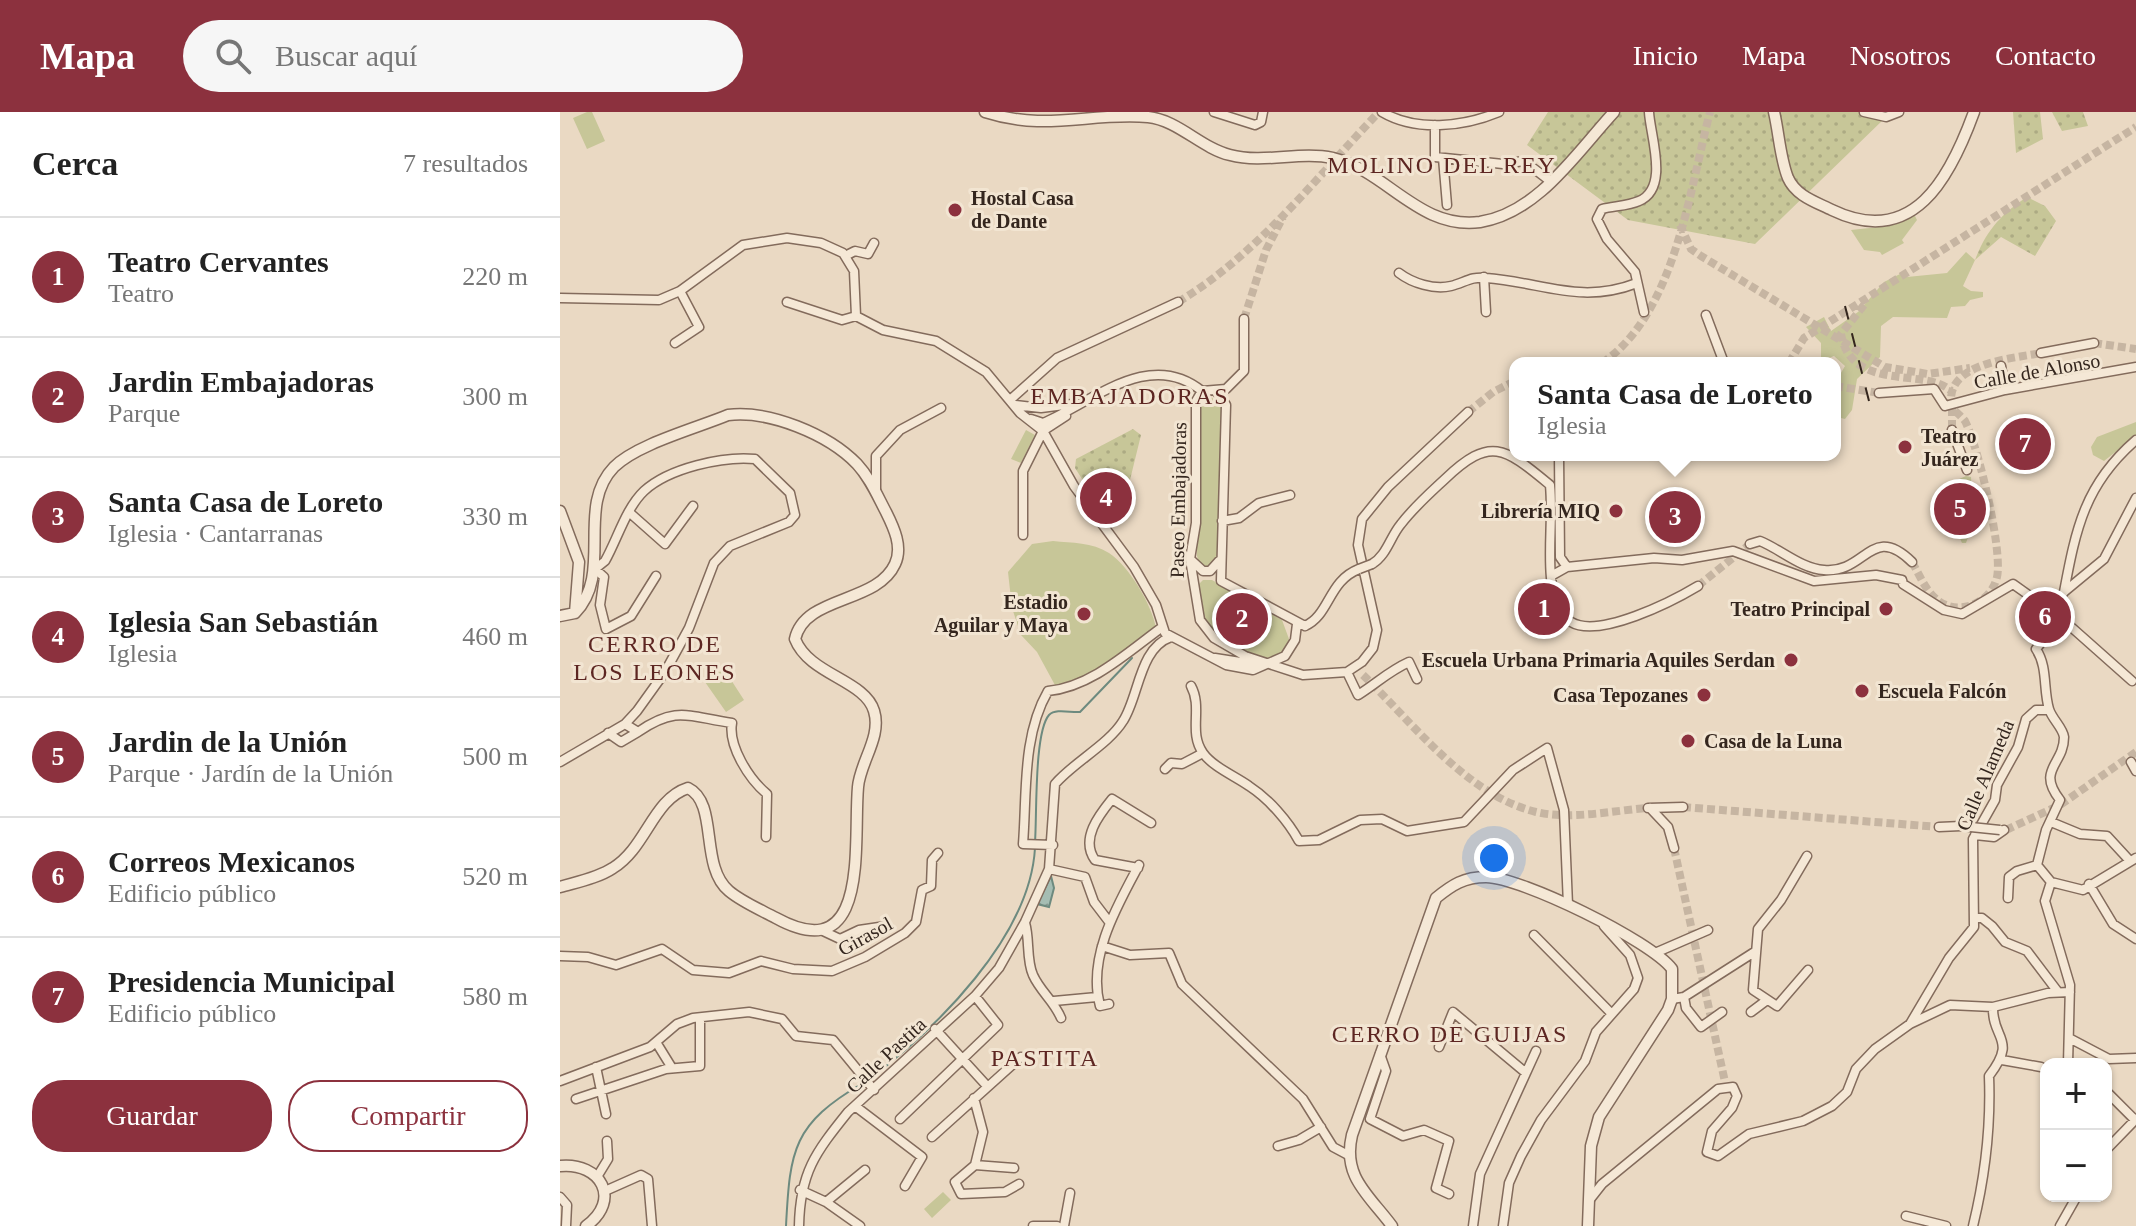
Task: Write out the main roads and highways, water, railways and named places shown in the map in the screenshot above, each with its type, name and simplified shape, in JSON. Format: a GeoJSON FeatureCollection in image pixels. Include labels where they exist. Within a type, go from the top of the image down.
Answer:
{"type":"FeatureCollection","features":[{"type":"Feature","properties":{"kind":"water"},"geometry":{"type":"Polygon","coordinates":[[[1051,876],[1054,888],[1049,907],[1037,904],[1051,876]]]}},
{"type":"Feature","properties":{"kind":"waterway"},"geometry":{"type":"LineString","coordinates":[[1035,842],[1039,756],[1044,724],[1052,713],[1080,712],[1132,658]]}},
{"type":"Feature","properties":{"kind":"waterway"},"geometry":{"type":"LineString","coordinates":[[868,1080],[949,1008],[998,947],[1016,915],[1029,881],[1035,848]]}},
{"type":"Feature","properties":{"kind":"waterway"},"geometry":{"type":"LineString","coordinates":[[786,1226],[790,1177],[800,1141],[822,1112],[863,1083]]}},
{"type":"Feature","properties":{"kind":"tunnel"},"geometry":{"type":"LineString","coordinates":[[1178,302],[1207,283],[1260,239],[1379,112]]}},
{"type":"Feature","properties":{"kind":"tunnel"},"geometry":{"type":"LineString","coordinates":[[1609,357],[1627,341],[1647,314],[1663,283],[1686,214],[1710,112]]}},
{"type":"Feature","properties":{"kind":"tunnel"},"geometry":{"type":"LineString","coordinates":[[1793,357],[1804,338],[2136,127]]}},
{"type":"Feature","properties":{"kind":"tunnel"},"geometry":{"type":"LineString","coordinates":[[1244,319],[1266,250],[1283,217]]}},
{"type":"Feature","properties":{"kind":"tunnel"},"geometry":{"type":"LineString","coordinates":[[1680,225],[1691,249],[1701,256],[1885,367],[1928,374],[1970,368]]}},
{"type":"Feature","properties":{"kind":"tunnel"},"geometry":{"type":"LineString","coordinates":[[1864,305],[1841,334],[1848,352],[1859,364],[1890,376],[1940,384],[1951,391]]}},
{"type":"Feature","properties":{"kind":"tunnel"},"geometry":{"type":"LineString","coordinates":[[2094,343],[2136,349]]}},
{"type":"Feature","properties":{"kind":"tunnel"},"geometry":{"type":"LineString","coordinates":[[1912,562],[1931,594],[1943,604],[1953,607],[1980,601],[1993,586],[1998,564],[1988,498],[1965,421],[1952,408],[1952,393],[1957,381],[1981,366],[2041,353]]}},
{"type":"Feature","properties":{"kind":"tunnel"},"geometry":{"type":"LineString","coordinates":[[1468,412],[1493,392],[1509,384]]}},
{"type":"Feature","properties":{"kind":"tunnel"},"geometry":{"type":"LineString","coordinates":[[1841,387],[1879,393]]}},
{"type":"Feature","properties":{"kind":"tunnel"},"geometry":{"type":"LineString","coordinates":[[1952,408],[1952,430]]}},
{"type":"Feature","properties":{"kind":"tunnel"},"geometry":{"type":"LineString","coordinates":[[1698,586],[1750,544]]}},
{"type":"Feature","properties":{"kind":"tunnel"},"geometry":{"type":"LineString","coordinates":[[1363,675],[1463,774],[1510,803],[1536,812],[1563,815],[1646,808]]}},
{"type":"Feature","properties":{"kind":"tunnel"},"geometry":{"type":"LineString","coordinates":[[2006,830],[2060,805],[2136,752]]}},
{"type":"Feature","properties":{"kind":"tunnel"},"geometry":{"type":"LineString","coordinates":[[1683,807],[1939,827]]}},
{"type":"Feature","properties":{"kind":"tunnel"},"geometry":{"type":"LineString","coordinates":[[1674,848],[1725,1082]]}},
{"type":"Feature","properties":{"kind":"railway"},"geometry":{"type":"LineString","coordinates":[[1845,306],[1869,401]]}},
{"type":"Feature","properties":{"kind":"place","name":"Hostal Casa de Dante"},"geometry":{"type":"Point","coordinates":[955,210]}},
{"type":"Feature","properties":{"kind":"place","name":"Presidencia Municipal"},"geometry":{"type":"Point","coordinates":[2025,444]}},
{"type":"Feature","properties":{"kind":"place","name":"Teatro Juárez"},"geometry":{"type":"Point","coordinates":[1905,447]}},
{"type":"Feature","properties":{"kind":"place","name":"Iglesia San Sebastián"},"geometry":{"type":"Point","coordinates":[1106,498]}},
{"type":"Feature","properties":{"kind":"place","name":"Jardin de la Unión"},"geometry":{"type":"Point","coordinates":[1960,509]}},
{"type":"Feature","properties":{"kind":"place","name":"Librería MIQ"},"geometry":{"type":"Point","coordinates":[1616,511]}},
{"type":"Feature","properties":{"kind":"place","name":"Santa Casa de Loreto"},"geometry":{"type":"Point","coordinates":[1675,517]}},
{"type":"Feature","properties":{"kind":"place","name":"Teatro Cervantes"},"geometry":{"type":"Point","coordinates":[1544,609]}},
{"type":"Feature","properties":{"kind":"place","name":"Teatro Principal"},"geometry":{"type":"Point","coordinates":[1886,609]}},
{"type":"Feature","properties":{"kind":"place","name":"Estadio Aguilar y Maya"},"geometry":{"type":"Point","coordinates":[1084,614]}},
{"type":"Feature","properties":{"kind":"place","name":"Correos Mexicanos"},"geometry":{"type":"Point","coordinates":[2045,617]}},
{"type":"Feature","properties":{"kind":"place","name":"Jardin Embajadoras"},"geometry":{"type":"Point","coordinates":[1242,619]}},
{"type":"Feature","properties":{"kind":"place","name":"Escuela Urbana Primaria Aquiles Serdan"},"geometry":{"type":"Point","coordinates":[1791,660]}},
{"type":"Feature","properties":{"kind":"place","name":"Escuela Falcón"},"geometry":{"type":"Point","coordinates":[1862,691]}},
{"type":"Feature","properties":{"kind":"place","name":"Casa Tepozanes"},"geometry":{"type":"Point","coordinates":[1704,695]}},
{"type":"Feature","properties":{"kind":"place","name":"Casa de la Luna"},"geometry":{"type":"Point","coordinates":[1688,741]}},
{"type":"Feature","properties":{"kind":"district","name":"MOLINO DEL REY"},"geometry":{"type":"Point","coordinates":[1442,165]}},
{"type":"Feature","properties":{"kind":"district","name":"EMBAJADORAS"},"geometry":{"type":"Point","coordinates":[1130,396]}},
{"type":"Feature","properties":{"kind":"district","name":"CERRO DE LOS LEONES"},"geometry":{"type":"Point","coordinates":[655,658]}},
{"type":"Feature","properties":{"kind":"district","name":"CERRO DE GUIJAS"},"geometry":{"type":"Point","coordinates":[1450,1034]}},
{"type":"Feature","properties":{"kind":"district","name":"PASTITA"},"geometry":{"type":"Point","coordinates":[1045,1058]}}]}
